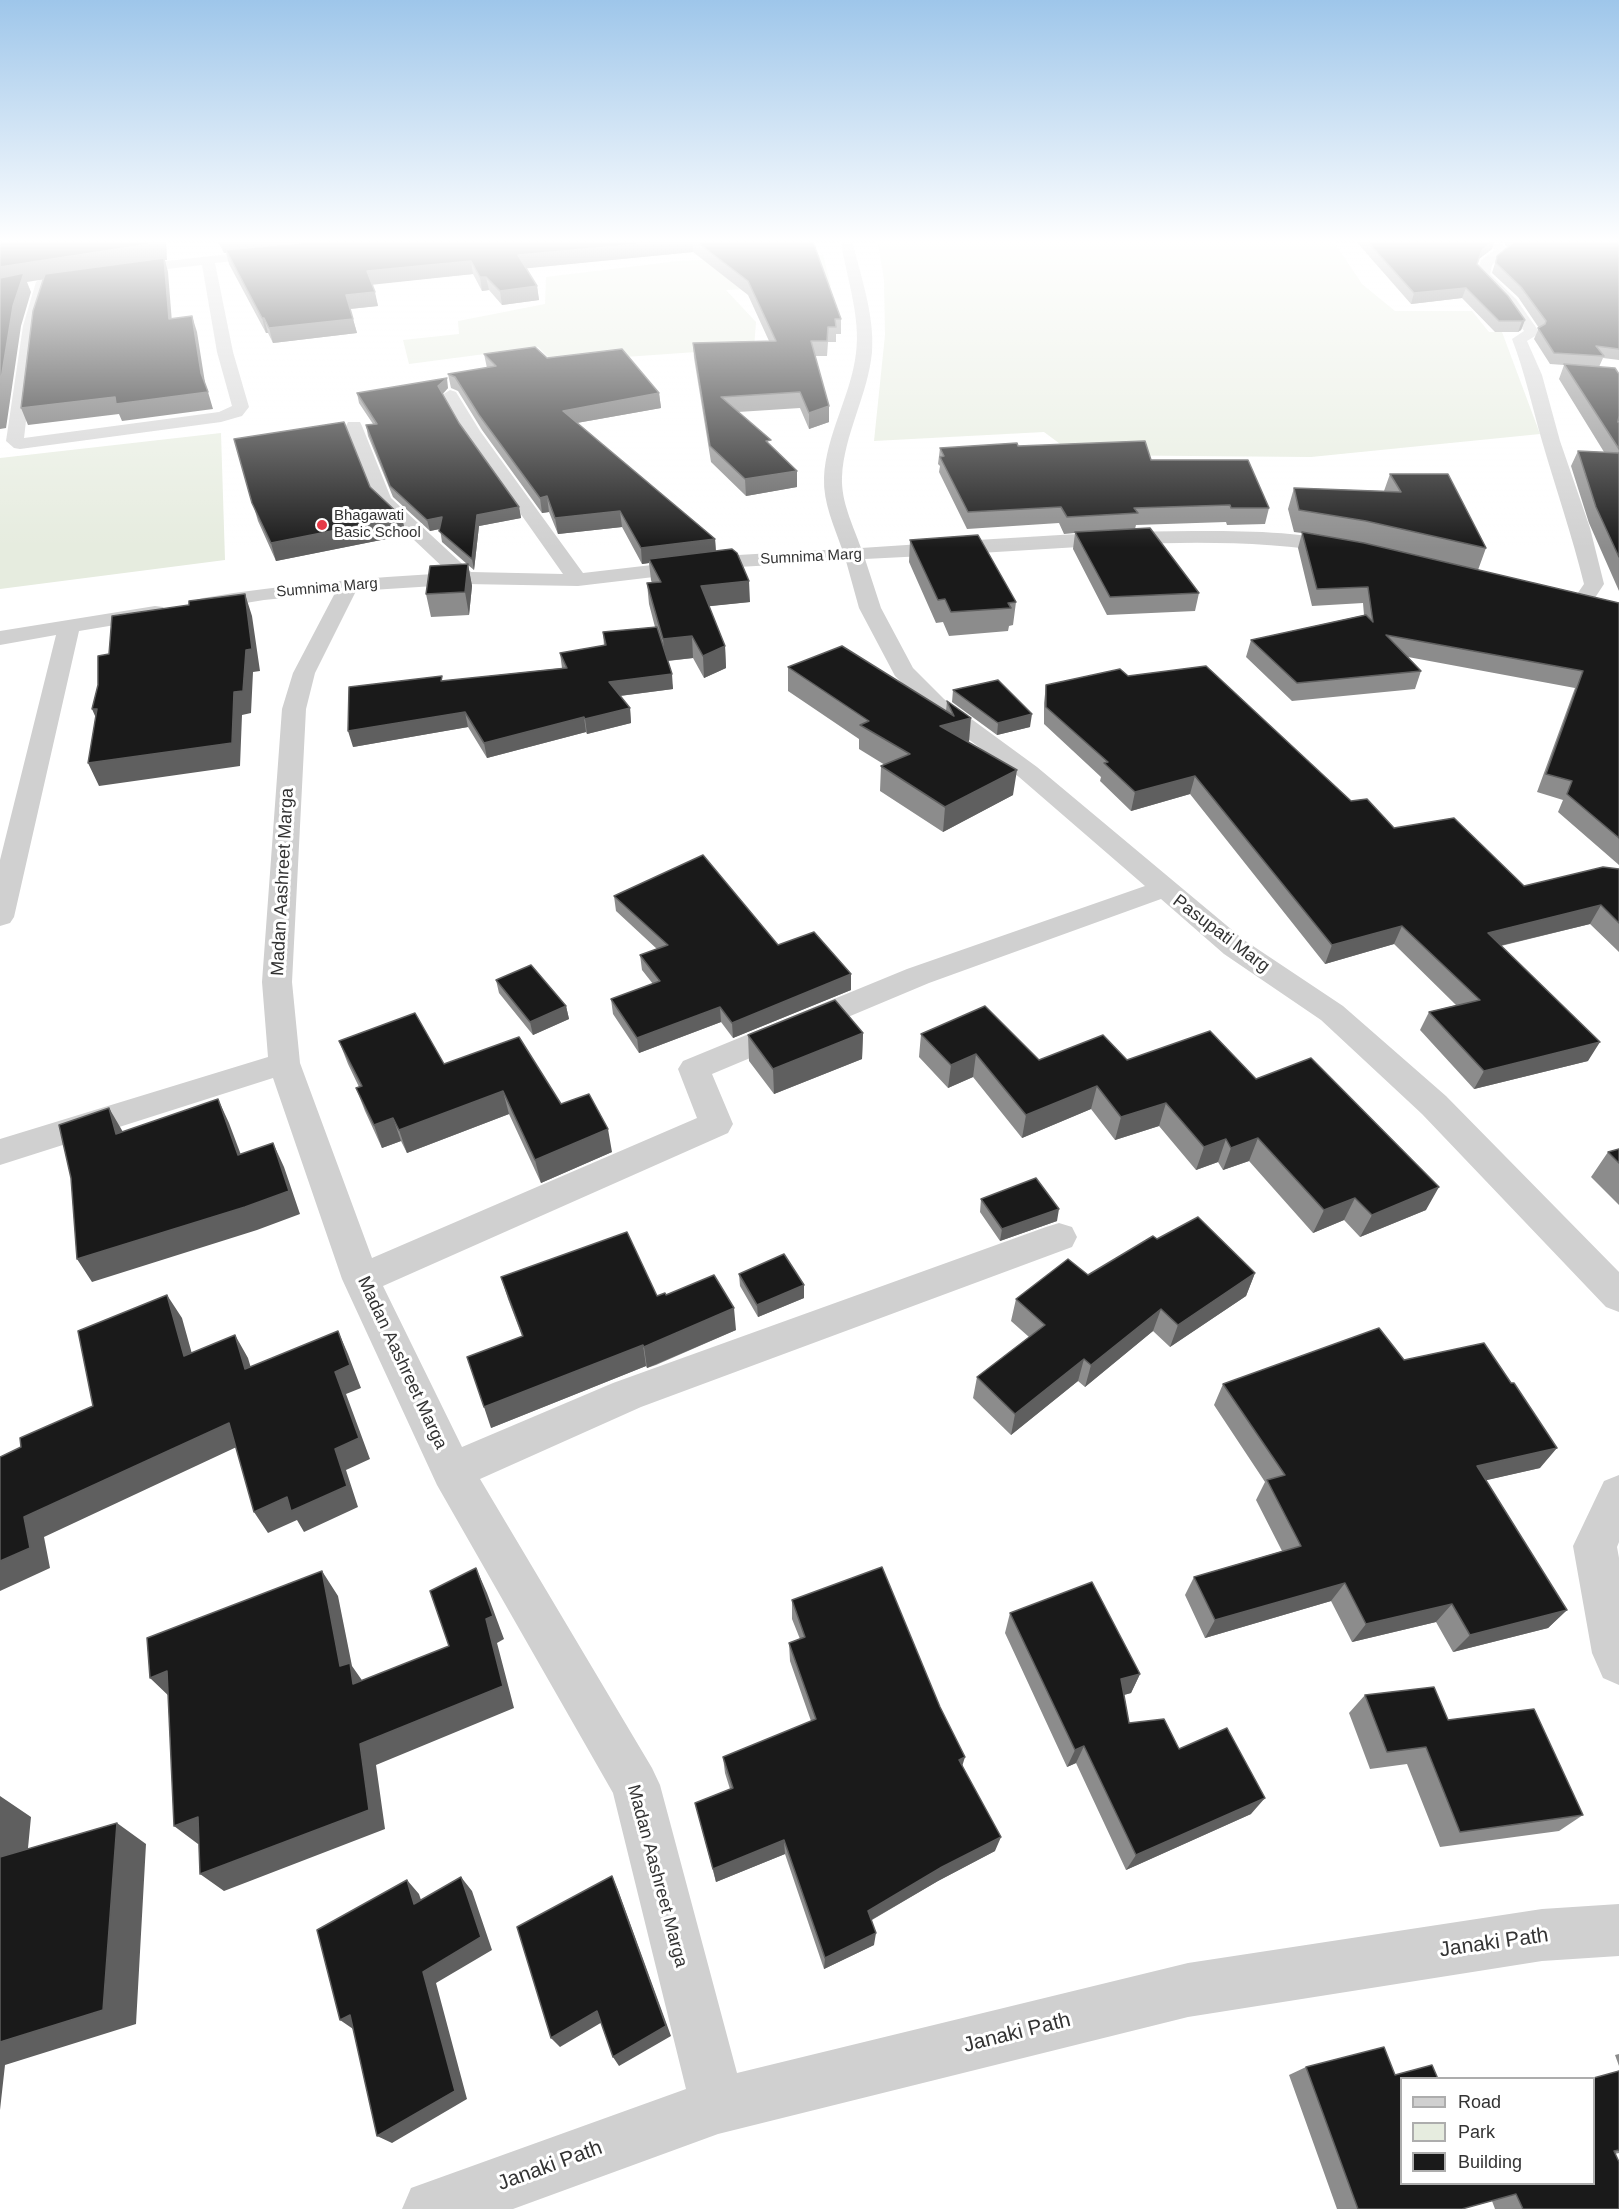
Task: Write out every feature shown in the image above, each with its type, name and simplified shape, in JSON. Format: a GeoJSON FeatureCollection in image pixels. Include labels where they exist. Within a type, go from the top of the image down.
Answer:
{"type":"FeatureCollection","features":[{"type":"Feature","properties":{"kind":"street"},"geometry":{"type":"LineString","coordinates":[[28,342],[15,441],[20,444],[221,417],[236,412],[241,407],[223,342]]}},
{"type":"Feature","properties":{"kind":"street","name":"Pasupati Marg"},"geometry":{"type":"LineString","coordinates":[[864,342],[859,377],[837,449],[833,479],[837,509],[870,608],[903,671],[936,704],[1028,772],[1091,824],[1162,889],[1234,947],[1332,1013],[1434,1105],[1619,1296]]}},
{"type":"Feature","properties":{"kind":"street"},"geometry":{"type":"LineString","coordinates":[[1520,342],[1532,370],[1551,441],[1580,528],[1594,584],[1591,605],[1559,597]]}},
{"type":"Feature","properties":{"kind":"street"},"geometry":{"type":"LineString","coordinates":[[1532,370],[1552,371]]}},
{"type":"Feature","properties":{"kind":"street"},"geometry":{"type":"LineString","coordinates":[[450,395],[472,432],[578,580]]}},
{"type":"Feature","properties":{"kind":"street"},"geometry":{"type":"LineString","coordinates":[[354,426],[382,500],[466,578]]}},
{"type":"Feature","properties":{"kind":"street","name":"Sumnima Marg"},"geometry":{"type":"LineString","coordinates":[[0,638],[264,594],[349,585],[466,578],[578,580],[738,561],[1144,537],[1238,537],[1298,540],[1359,551]]}},
{"type":"Feature","properties":{"kind":"street","name":"Madan Aashreet Marga"},"geometry":{"type":"LineString","coordinates":[[349,585],[304,673],[294,709],[277,982],[284,1063],[361,1279],[452,1471],[635,1785],[718,2106]]}},
{"type":"Feature","properties":{"kind":"street"},"geometry":{"type":"LineString","coordinates":[[0,917],[69,626]]}},
{"type":"Feature","properties":{"kind":"street"},"geometry":{"type":"LineString","coordinates":[[361,1279],[716,1124],[694,1069],[918,976],[1162,889]]}},
{"type":"Feature","properties":{"kind":"street"},"geometry":{"type":"LineString","coordinates":[[0,1152],[284,1063]]}},
{"type":"Feature","properties":{"kind":"street"},"geometry":{"type":"LineString","coordinates":[[452,1471],[627,1395],[1059,1237]]}},
{"type":"Feature","properties":{"kind":"street"},"geometry":{"type":"LineString","coordinates":[[1619,1495],[1595,1546],[1615,1653],[1619,1662]]}},
{"type":"Feature","properties":{"kind":"street","name":"Janaki Path"},"geometry":{"type":"LineString","coordinates":[[432,2209],[718,2106],[1188,1990],[1542,1935],[1619,1930]]}},
{"type":"Feature","properties":{"kind":"green space"},"geometry":{"type":"Polygon","coordinates":[[[404,342],[754,342],[754,348],[553,362],[538,347],[409,364],[404,342]]]}},
{"type":"Feature","properties":{"kind":"green space"},"geometry":{"type":"Polygon","coordinates":[[[884,342],[1506,342],[1540,434],[1311,457],[1075,455],[1044,432],[874,441],[884,342]]]}},
{"type":"Feature","properties":{"kind":"green space"},"geometry":{"type":"Polygon","coordinates":[[[221,433],[225,560],[0,589],[0,458],[221,433]]]}},
{"type":"Feature","properties":{"kind":"building"},"geometry":{"type":"Polygon","coordinates":[[[0,342],[7,342],[0,385],[0,342]]]}},
{"type":"Feature","properties":{"kind":"building"},"geometry":{"type":"Polygon","coordinates":[[[29,342],[196,342],[201,373],[208,392],[116,404],[115,397],[21,408],[29,342]]]}},
{"type":"Feature","properties":{"kind":"building"},"geometry":{"type":"Polygon","coordinates":[[[811,342],[829,406],[809,413],[800,392],[721,397],[771,440],[766,441],[797,471],[745,479],[710,446],[693,343],[811,342]]]}},
{"type":"Feature","properties":{"kind":"building"},"geometry":{"type":"Polygon","coordinates":[[[1547,342],[1619,342],[1619,349],[1596,346],[1604,356],[1554,353],[1547,342]]]}},
{"type":"Feature","properties":{"kind":"building"},"geometry":{"type":"Polygon","coordinates":[[[535,347],[547,358],[622,349],[659,393],[563,411],[715,539],[641,548],[620,511],[555,518],[547,496],[540,498],[479,415],[455,377],[448,374],[496,366],[484,354],[535,347]]]}},
{"type":"Feature","properties":{"kind":"building"},"geometry":{"type":"Polygon","coordinates":[[[1564,364],[1615,368],[1619,374],[1619,449],[1564,364]]]}},
{"type":"Feature","properties":{"kind":"building"},"geometry":{"type":"Polygon","coordinates":[[[447,378],[438,386],[459,423],[519,507],[477,515],[472,559],[439,531],[442,517],[427,520],[390,486],[366,425],[377,424],[357,393],[447,378]]]}},
{"type":"Feature","properties":{"kind":"building"},"geometry":{"type":"Polygon","coordinates":[[[344,422],[370,487],[402,517],[271,543],[252,503],[234,439],[344,422]]]}},
{"type":"Feature","properties":{"kind":"building"},"geometry":{"type":"Polygon","coordinates":[[[1145,441],[1151,460],[1248,460],[1269,508],[1231,508],[1230,505],[1134,508],[1138,513],[1067,517],[1061,507],[968,512],[940,457],[944,456],[940,448],[1017,443],[1018,446],[1145,441]]]}},
{"type":"Feature","properties":{"kind":"building"},"geometry":{"type":"Polygon","coordinates":[[[1578,451],[1619,453],[1619,557],[1596,507],[1578,451]]]}},
{"type":"Feature","properties":{"kind":"building"},"geometry":{"type":"Polygon","coordinates":[[[1390,474],[1448,474],[1486,548],[1366,521],[1299,510],[1294,488],[1401,492],[1390,474]]]}},
{"type":"Feature","properties":{"kind":"building"},"geometry":{"type":"Polygon","coordinates":[[[1150,528],[1199,593],[1110,597],[1075,532],[1150,528]]]}},
{"type":"Feature","properties":{"kind":"building"},"geometry":{"type":"Polygon","coordinates":[[[1302,532],[1364,543],[1619,603],[1619,838],[1567,794],[1572,781],[1546,774],[1583,671],[1386,635],[1421,671],[1297,683],[1251,640],[1366,615],[1373,622],[1368,587],[1317,589],[1302,532]]]}},
{"type":"Feature","properties":{"kind":"building"},"geometry":{"type":"Polygon","coordinates":[[[978,535],[1016,602],[1008,603],[1011,608],[951,612],[945,599],[938,600],[910,540],[978,535]]]}},
{"type":"Feature","properties":{"kind":"building"},"geometry":{"type":"Polygon","coordinates":[[[732,549],[737,553],[749,581],[701,586],[725,646],[703,656],[692,636],[663,639],[647,583],[661,582],[649,559],[732,549]]]}},
{"type":"Feature","properties":{"kind":"building"},"geometry":{"type":"Polygon","coordinates":[[[468,564],[465,592],[426,594],[430,566],[468,564]]]}},
{"type":"Feature","properties":{"kind":"building"},"geometry":{"type":"Polygon","coordinates":[[[245,594],[252,649],[246,650],[243,691],[234,692],[232,743],[88,763],[97,709],[92,709],[98,685],[98,656],[109,654],[112,616],[189,605],[189,601],[245,594]]]}},
{"type":"Feature","properties":{"kind":"building"},"geometry":{"type":"Polygon","coordinates":[[[657,627],[672,674],[609,682],[630,708],[585,719],[584,717],[484,743],[465,712],[348,731],[349,687],[442,676],[441,681],[567,668],[560,653],[606,645],[603,632],[657,627]]]}},
{"type":"Feature","properties":{"kind":"building"},"geometry":{"type":"Polygon","coordinates":[[[842,646],[954,716],[947,701],[971,718],[940,726],[1017,770],[945,807],[881,766],[910,754],[860,725],[869,721],[788,667],[842,646]]]}},
{"type":"Feature","properties":{"kind":"building"},"geometry":{"type":"Polygon","coordinates":[[[1206,666],[1351,801],[1367,799],[1394,828],[1454,818],[1524,886],[1603,867],[1619,869],[1619,923],[1601,905],[1488,933],[1600,1042],[1484,1071],[1429,1012],[1480,1000],[1402,926],[1332,945],[1195,776],[1135,792],[1104,763],[1108,762],[1046,707],[1046,685],[1120,669],[1128,676],[1206,666]]]}},
{"type":"Feature","properties":{"kind":"building"},"geometry":{"type":"Polygon","coordinates":[[[998,680],[1032,714],[998,723],[953,690],[998,680]]]}},
{"type":"Feature","properties":{"kind":"building"},"geometry":{"type":"Polygon","coordinates":[[[703,855],[778,945],[814,932],[851,974],[732,1023],[720,1007],[637,1038],[611,999],[660,981],[640,955],[668,945],[614,896],[703,855]]]}},
{"type":"Feature","properties":{"kind":"building"},"geometry":{"type":"Polygon","coordinates":[[[531,965],[566,1006],[530,1022],[496,980],[531,965]]]}},
{"type":"Feature","properties":{"kind":"building"},"geometry":{"type":"Polygon","coordinates":[[[835,1000],[863,1033],[773,1069],[748,1035],[835,1000]]]}},
{"type":"Feature","properties":{"kind":"building"},"geometry":{"type":"Polygon","coordinates":[[[985,1006],[1039,1060],[1103,1035],[1127,1060],[1210,1031],[1256,1079],[1311,1058],[1439,1187],[1372,1215],[1355,1198],[1324,1210],[1258,1138],[1231,1148],[1226,1139],[1204,1147],[1166,1103],[1121,1117],[1097,1086],[1026,1115],[976,1054],[951,1065],[921,1034],[985,1006]]]}},
{"type":"Feature","properties":{"kind":"building"},"geometry":{"type":"Polygon","coordinates":[[[415,1013],[444,1064],[519,1037],[561,1104],[589,1094],[608,1129],[535,1160],[503,1091],[399,1130],[393,1118],[374,1125],[356,1088],[362,1086],[339,1041],[415,1013]]]}},
{"type":"Feature","properties":{"kind":"building"},"geometry":{"type":"Polygon","coordinates":[[[218,1099],[238,1155],[273,1143],[289,1191],[77,1259],[71,1178],[59,1125],[109,1108],[116,1134],[218,1099]]]}},
{"type":"Feature","properties":{"kind":"building"},"geometry":{"type":"Polygon","coordinates":[[[1619,1149],[1619,1163],[1608,1152],[1619,1149]]]}},
{"type":"Feature","properties":{"kind":"building"},"geometry":{"type":"Polygon","coordinates":[[[1036,1178],[1059,1209],[1002,1229],[981,1199],[1036,1178]]]}},
{"type":"Feature","properties":{"kind":"building"},"geometry":{"type":"Polygon","coordinates":[[[1198,1217],[1255,1273],[1178,1325],[1161,1309],[1091,1365],[1084,1359],[1015,1414],[977,1377],[1045,1325],[1016,1299],[1068,1259],[1088,1275],[1153,1236],[1157,1239],[1198,1217]]]}},
{"type":"Feature","properties":{"kind":"building"},"geometry":{"type":"Polygon","coordinates":[[[627,1232],[657,1296],[665,1293],[666,1295],[714,1275],[734,1308],[644,1347],[643,1345],[484,1407],[467,1357],[523,1336],[501,1277],[627,1232]]]}},
{"type":"Feature","properties":{"kind":"building"},"geometry":{"type":"Polygon","coordinates":[[[784,1254],[804,1285],[757,1305],[739,1274],[784,1254]]]}},
{"type":"Feature","properties":{"kind":"building"},"geometry":{"type":"Polygon","coordinates":[[[167,1295],[184,1356],[235,1335],[245,1369],[338,1331],[350,1365],[335,1372],[359,1438],[335,1449],[347,1486],[291,1511],[287,1497],[254,1512],[229,1423],[24,1517],[30,1548],[0,1561],[0,1457],[21,1447],[20,1438],[93,1406],[78,1331],[167,1295]]]}},
{"type":"Feature","properties":{"kind":"building"},"geometry":{"type":"Polygon","coordinates":[[[1379,1328],[1404,1360],[1484,1343],[1511,1383],[1514,1383],[1557,1448],[1477,1466],[1567,1610],[1470,1635],[1452,1604],[1366,1624],[1345,1583],[1215,1620],[1194,1577],[1301,1546],[1267,1480],[1285,1475],[1223,1384],[1379,1328]]]}},
{"type":"Feature","properties":{"kind":"building"},"geometry":{"type":"Polygon","coordinates":[[[882,1567],[940,1707],[965,1757],[959,1760],[1001,1837],[942,1867],[868,1911],[876,1933],[825,1958],[784,1840],[713,1869],[695,1803],[733,1788],[723,1757],[816,1719],[789,1643],[805,1637],[792,1600],[882,1567]]]}},
{"type":"Feature","properties":{"kind":"building"},"geometry":{"type":"Polygon","coordinates":[[[476,1568],[493,1616],[486,1619],[503,1686],[360,1744],[369,1810],[200,1874],[198,1817],[174,1826],[167,1671],[150,1678],[147,1638],[322,1571],[340,1666],[350,1663],[353,1684],[449,1646],[430,1591],[476,1568]]]}},
{"type":"Feature","properties":{"kind":"building"},"geometry":{"type":"Polygon","coordinates":[[[1092,1582],[1140,1674],[1121,1679],[1129,1723],[1164,1719],[1179,1749],[1227,1728],[1265,1798],[1136,1855],[1084,1746],[1075,1750],[1010,1613],[1092,1582]]]}},
{"type":"Feature","properties":{"kind":"building"},"geometry":{"type":"Polygon","coordinates":[[[1434,1687],[1448,1720],[1534,1709],[1583,1815],[1460,1832],[1426,1747],[1387,1752],[1365,1695],[1434,1687]]]}},
{"type":"Feature","properties":{"kind":"building"},"geometry":{"type":"Polygon","coordinates":[[[117,1823],[103,2010],[0,2042],[0,1857],[117,1823]]]}},
{"type":"Feature","properties":{"kind":"building"},"geometry":{"type":"Polygon","coordinates":[[[612,1876],[666,2026],[613,2057],[597,2011],[551,2038],[517,1927],[612,1876]]]}},
{"type":"Feature","properties":{"kind":"building"},"geometry":{"type":"Polygon","coordinates":[[[461,1877],[481,1937],[423,1972],[455,2091],[377,2136],[350,2015],[340,2020],[317,1930],[407,1880],[414,1904],[461,1877]]]}},
{"type":"Feature","properties":{"kind":"building"},"geometry":{"type":"Polygon","coordinates":[[[1384,2047],[1395,2075],[1432,2065],[1437,2077],[1400,2077],[1400,2185],[1595,2185],[1595,2078],[1619,2071],[1619,2150],[1614,2151],[1619,2162],[1619,2209],[1523,2209],[1516,2194],[1462,2209],[1358,2209],[1306,2067],[1384,2047]]]}},
{"type":"Feature","properties":{"kind":"place","name":"Bhagawati Basic School"},"geometry":{"type":"Point","coordinates":[322,525]}}]}
